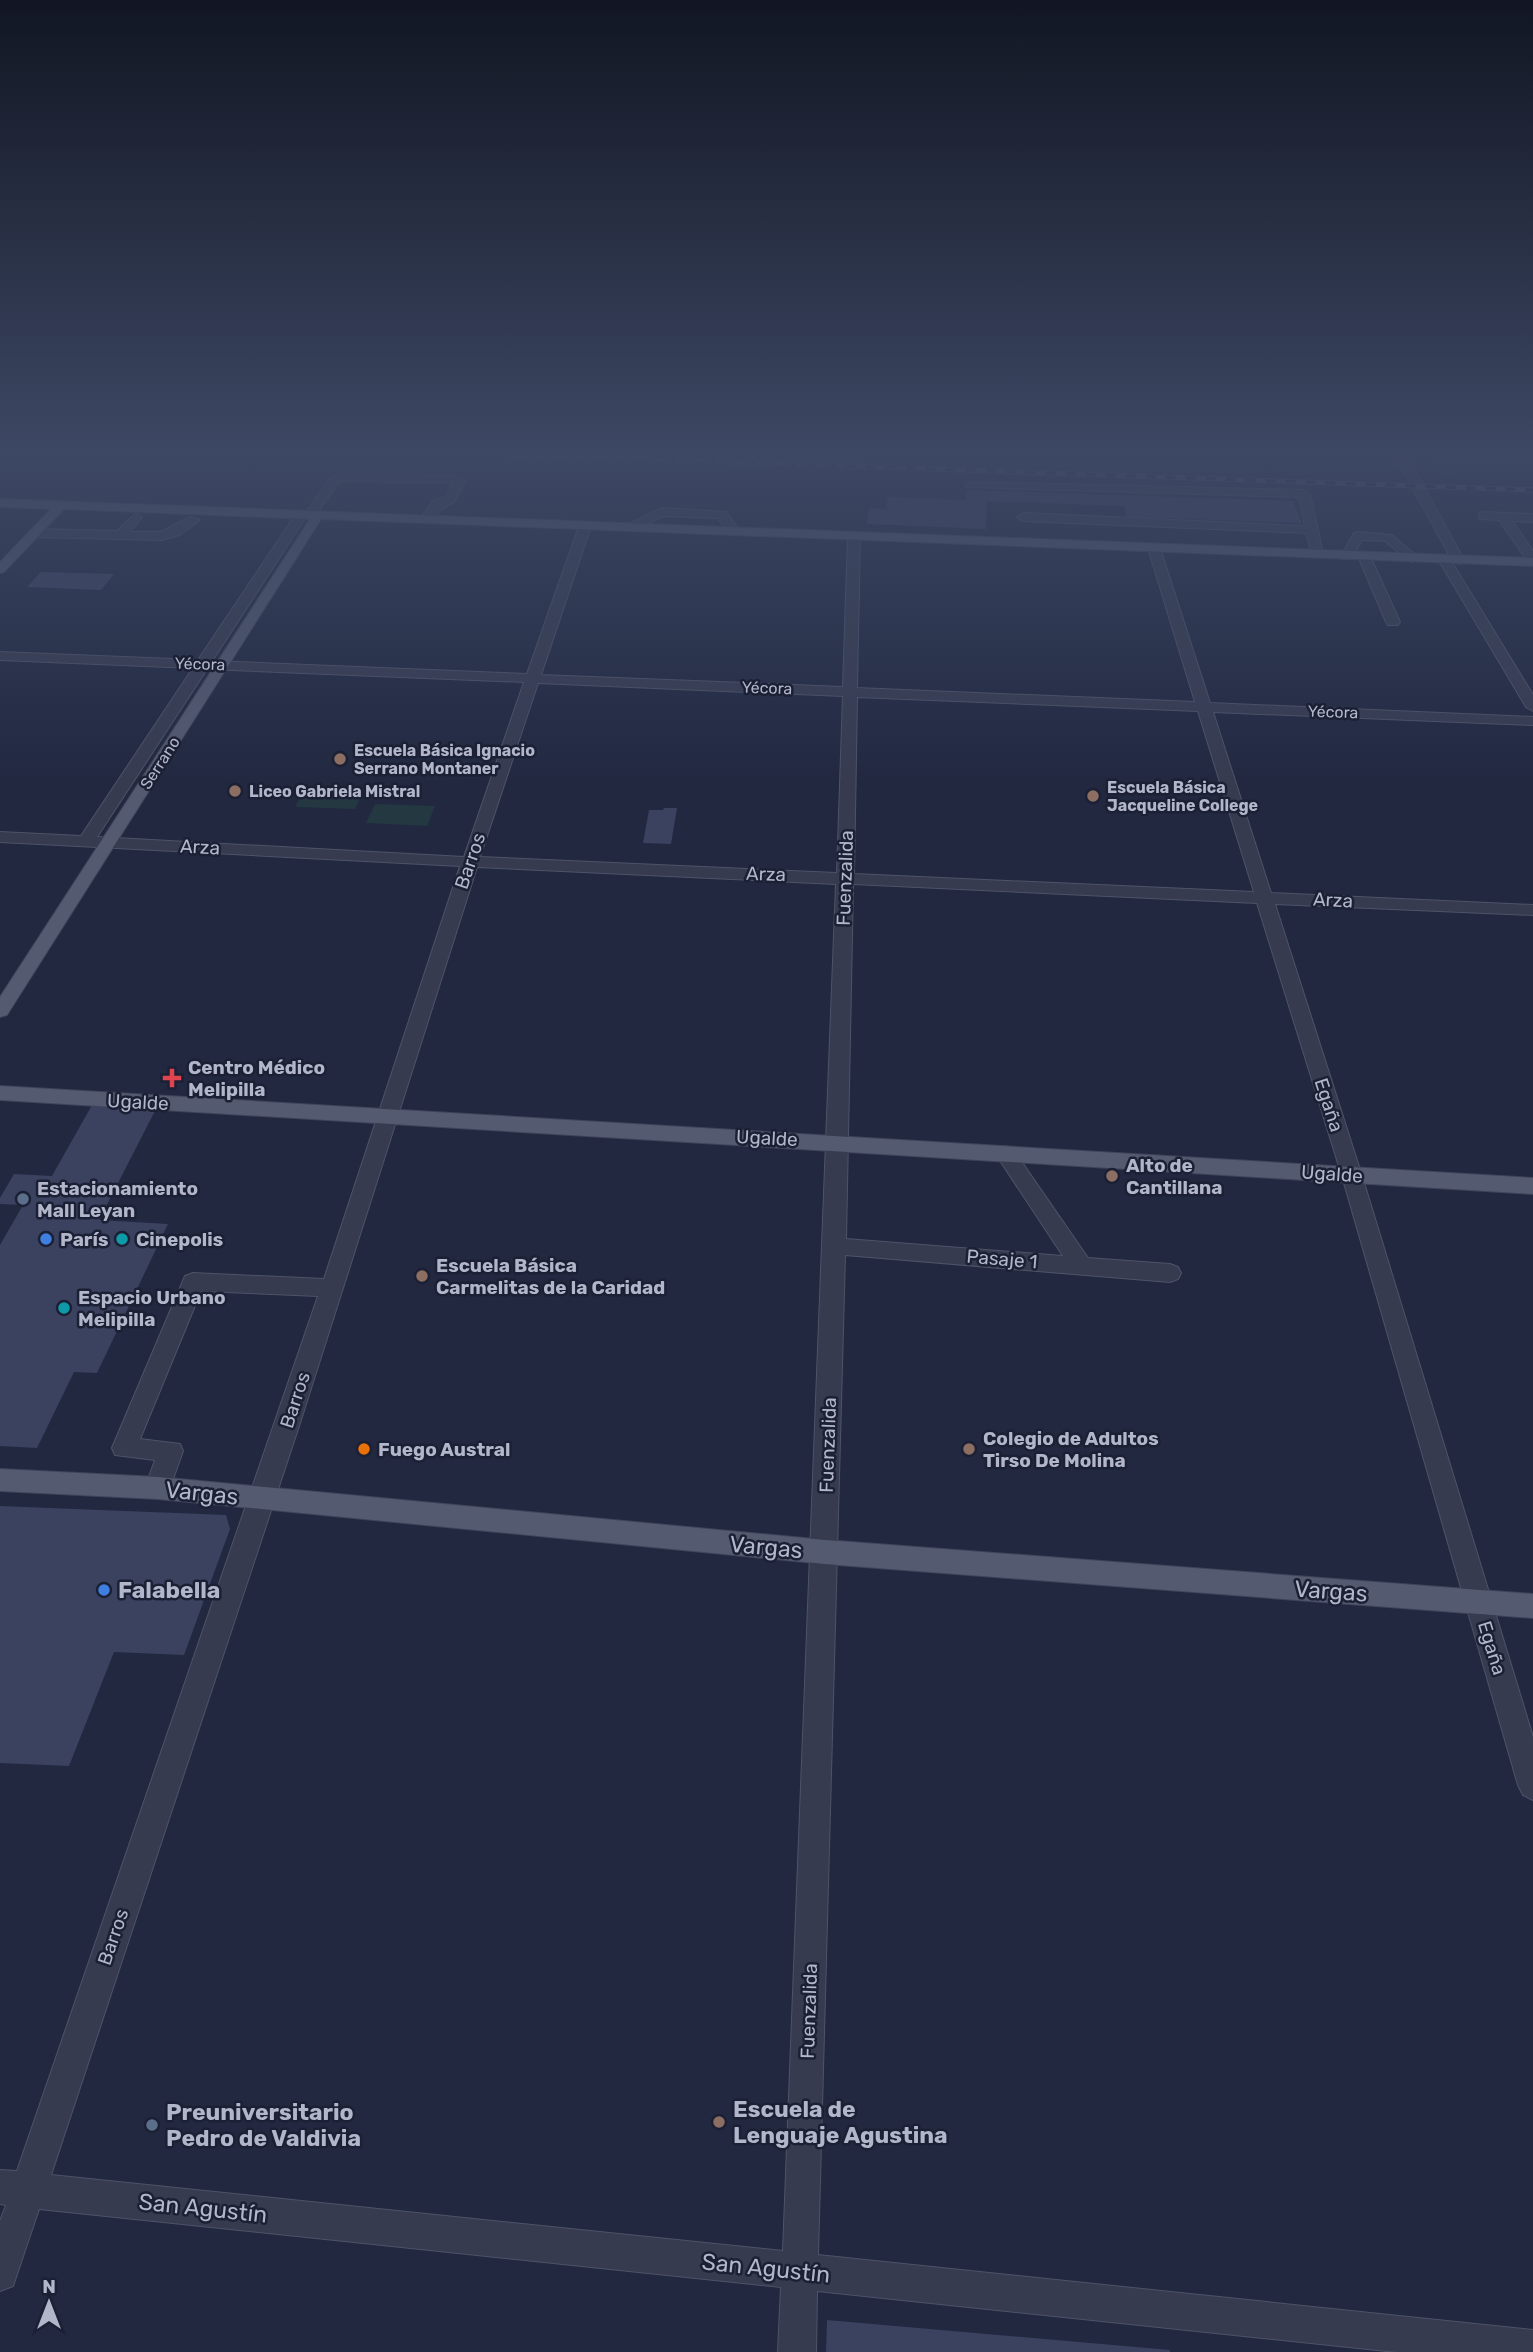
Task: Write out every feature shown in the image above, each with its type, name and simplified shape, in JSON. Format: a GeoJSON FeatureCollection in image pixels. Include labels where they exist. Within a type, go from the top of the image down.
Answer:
{"type":"FeatureCollection","features":[{"type":"Feature","properties":{"kind":"main road","name":"Serrano"},"geometry":{"type":"LineString","coordinates":[[0,1010],[222,665],[281,564]]}},
{"type":"Feature","properties":{"kind":"main road","name":"Ugalde"},"geometry":{"type":"LineString","coordinates":[[0,1093],[1533,1186]]}},
{"type":"Feature","properties":{"kind":"main road","name":"Vargas"},"geometry":{"type":"LineString","coordinates":[[0,1480],[158,1488],[825,1552],[1533,1606]]}},
{"type":"Feature","properties":{"kind":"street","name":"Serrano"},"geometry":{"type":"LineString","coordinates":[[86,841],[203,665],[275,564]]}},
{"type":"Feature","properties":{"kind":"street","name":"Barros"},"geometry":{"type":"LineString","coordinates":[[0,2273],[14,2189],[261,1499],[470,862],[573,564]]}},
{"type":"Feature","properties":{"kind":"street","name":"Fuenzalida"},"geometry":{"type":"LineString","coordinates":[[797,2352],[835,1246],[854,564]]}},
{"type":"Feature","properties":{"kind":"street","name":"Egaña"},"geometry":{"type":"LineString","coordinates":[[1159,564],[1262,897],[1352,1175],[1533,1785]]}},
{"type":"Feature","properties":{"kind":"street"},"geometry":{"type":"LineString","coordinates":[[1367,564],[1393,622]]}},
{"type":"Feature","properties":{"kind":"street"},"geometry":{"type":"LineString","coordinates":[[1459,564],[1533,707]]}},
{"type":"Feature","properties":{"kind":"street","name":"Yécora"},"geometry":{"type":"LineString","coordinates":[[0,656],[1533,721]]}},
{"type":"Feature","properties":{"kind":"street","name":"Arza"},"geometry":{"type":"LineString","coordinates":[[0,837],[470,862],[1533,910]]}},
{"type":"Feature","properties":{"kind":"street"},"geometry":{"type":"LineString","coordinates":[[1005,1153],[1082,1266]]}},
{"type":"Feature","properties":{"kind":"street","name":"Pasaje 1"},"geometry":{"type":"LineString","coordinates":[[835,1246],[1170,1273]]}},
{"type":"Feature","properties":{"kind":"street"},"geometry":{"type":"LineString","coordinates":[[158,1488],[171,1451],[124,1448],[193,1282],[332,1287]]}},
{"type":"Feature","properties":{"kind":"street","name":"San Agustín"},"geometry":{"type":"LineString","coordinates":[[14,2189],[1533,2348]]}},
{"type":"Feature","properties":{"kind":"shaded area"},"geometry":{"type":"Polygon","coordinates":[[[305,788],[364,790],[355,809],[295,807],[305,788]]]}},
{"type":"Feature","properties":{"kind":"shaded area"},"geometry":{"type":"Polygon","coordinates":[[[375,804],[435,806],[427,826],[366,823],[375,804]]]}},
{"type":"Feature","properties":{"kind":"building"},"geometry":{"type":"Polygon","coordinates":[[[41,572],[114,574],[101,590],[27,587],[41,572]]]}},
{"type":"Feature","properties":{"kind":"building"},"geometry":{"type":"Polygon","coordinates":[[[677,808],[671,844],[643,843],[649,810],[677,808]]]}},
{"type":"Feature","properties":{"kind":"building","name":"Espacio Urbano Melipilla"},"geometry":{"type":"Polygon","coordinates":[[[92,1105],[156,1109],[99,1220],[168,1224],[97,1373],[74,1372],[37,1448],[0,1446],[0,1245],[23,1205],[0,1204],[0,1198],[14,1174],[52,1176],[92,1105]]]}},
{"type":"Feature","properties":{"kind":"building","name":"Falabella"},"geometry":{"type":"Polygon","coordinates":[[[0,1506],[226,1515],[230,1529],[184,1655],[114,1652],[69,1766],[0,1763],[0,1506]]]}},
{"type":"Feature","properties":{"kind":"building"},"geometry":{"type":"Polygon","coordinates":[[[827,2320],[1170,2350],[1170,2352],[826,2352],[827,2320]]]}},
{"type":"Feature","properties":{"kind":"place","name":"Escuela Básica Ignacio Serrano Montaner"},"geometry":{"type":"Point","coordinates":[340,759]}},
{"type":"Feature","properties":{"kind":"place","name":"Liceo Gabriela Mistral"},"geometry":{"type":"Point","coordinates":[235,791]}},
{"type":"Feature","properties":{"kind":"place","name":"Escuela Básica Jacqueline College"},"geometry":{"type":"Point","coordinates":[1093,796]}},
{"type":"Feature","properties":{"kind":"place","name":"Centro Médico Melipilla"},"geometry":{"type":"Point","coordinates":[172,1078]}},
{"type":"Feature","properties":{"kind":"place","name":"Alto de Cantillana"},"geometry":{"type":"Point","coordinates":[1112,1176]}},
{"type":"Feature","properties":{"kind":"place","name":"Estacionamiento Mall Leyan"},"geometry":{"type":"Point","coordinates":[23,1199]}},
{"type":"Feature","properties":{"kind":"place","name":"París"},"geometry":{"type":"Point","coordinates":[46,1239]}},
{"type":"Feature","properties":{"kind":"place","name":"Cinepolis"},"geometry":{"type":"Point","coordinates":[122,1239]}},
{"type":"Feature","properties":{"kind":"place","name":"Escuela Básica Carmelitas de la Caridad"},"geometry":{"type":"Point","coordinates":[422,1276]}},
{"type":"Feature","properties":{"kind":"place","name":"Espacio Urbano Melipilla"},"geometry":{"type":"Point","coordinates":[64,1308]}},
{"type":"Feature","properties":{"kind":"place","name":"Fuego Austral"},"geometry":{"type":"Point","coordinates":[364,1449]}},
{"type":"Feature","properties":{"kind":"place","name":"Colegio de Adultos Tirso De Molina"},"geometry":{"type":"Point","coordinates":[969,1449]}},
{"type":"Feature","properties":{"kind":"place","name":"Falabella"},"geometry":{"type":"Point","coordinates":[104,1590]}},
{"type":"Feature","properties":{"kind":"place","name":"Escuela de Lenguaje Agustina"},"geometry":{"type":"Point","coordinates":[719,2122]}},
{"type":"Feature","properties":{"kind":"place","name":"Preuniversitario Pedro de Valdivia"},"geometry":{"type":"Point","coordinates":[152,2125]}}]}
